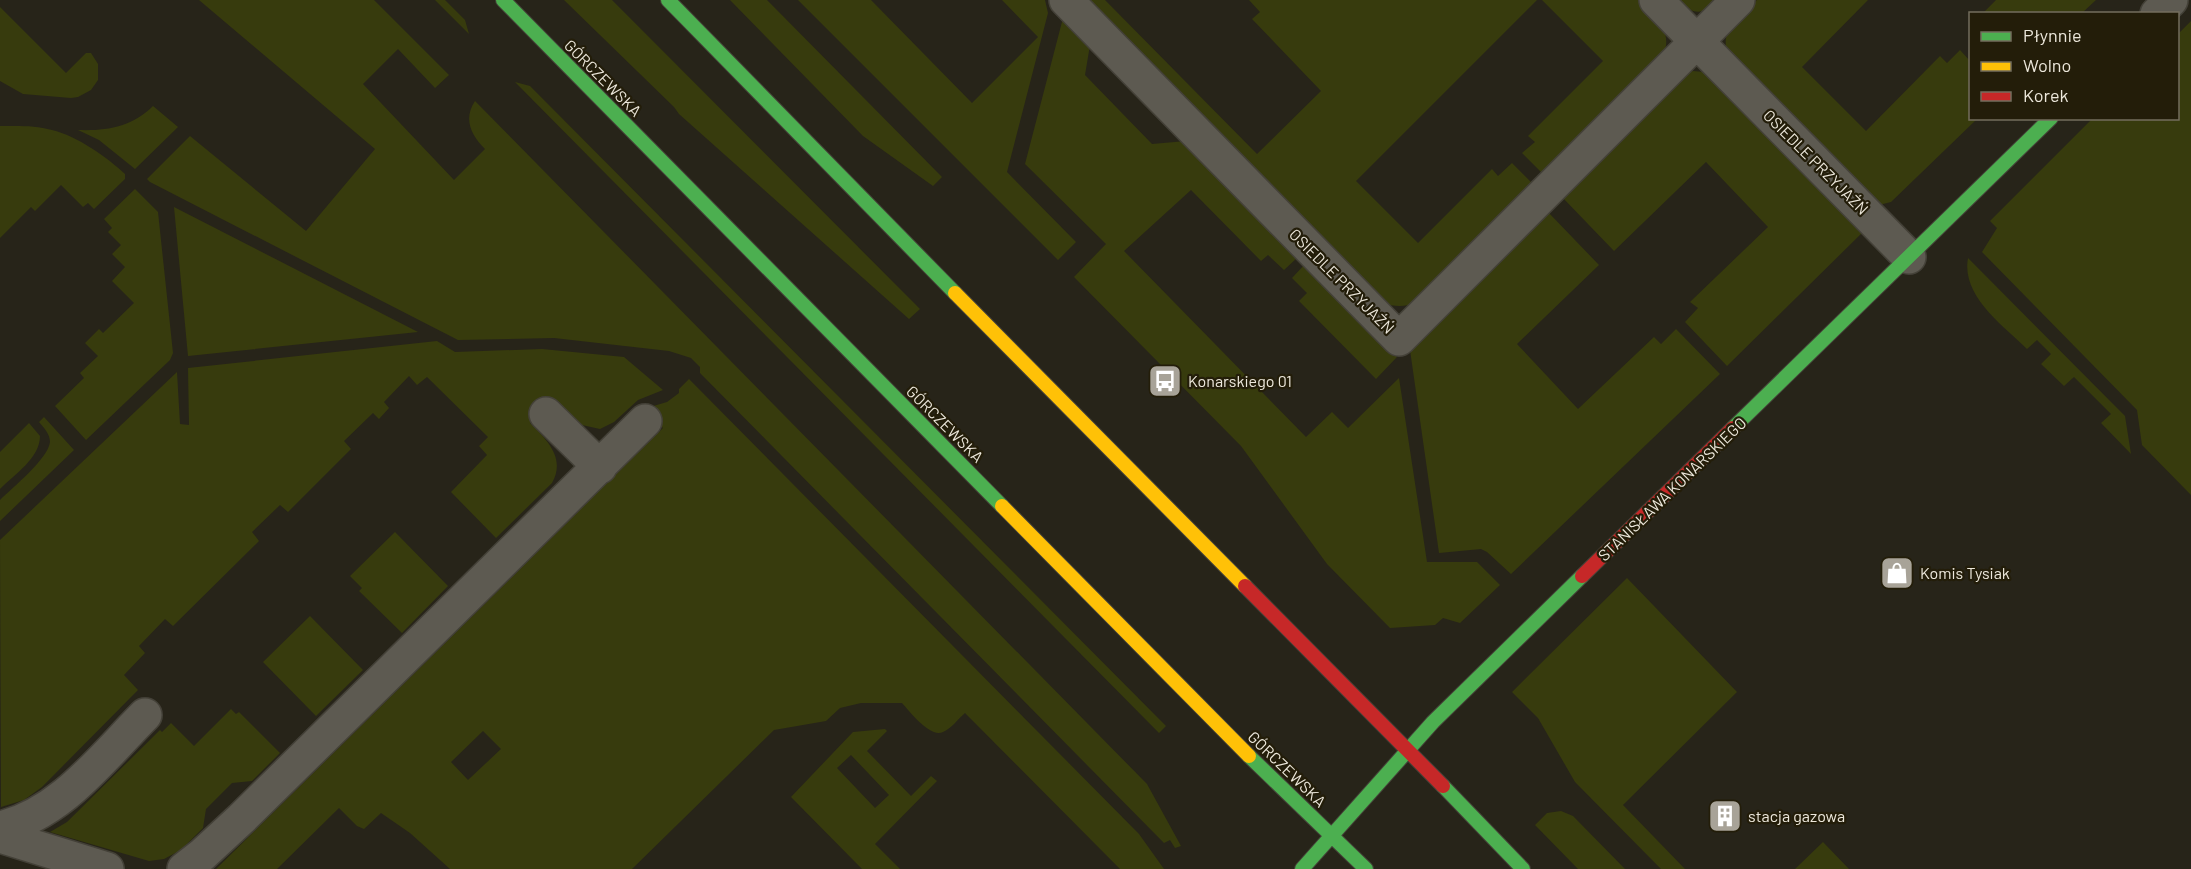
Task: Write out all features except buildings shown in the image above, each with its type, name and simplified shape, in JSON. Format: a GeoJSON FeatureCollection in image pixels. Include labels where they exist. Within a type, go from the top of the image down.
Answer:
{"type":"FeatureCollection","features":[{"type":"Feature","properties":{"kind":"main road","name":"GÓRCZEWSKA"},"geometry":{"type":"LineString","coordinates":[[502,0],[1235,742],[1366,869]]}},
{"type":"Feature","properties":{"kind":"main road"},"geometry":{"type":"LineString","coordinates":[[668,0],[1049,390],[1408,750],[1523,869]]}},
{"type":"Feature","properties":{"kind":"main road","name":"STANISŁAWA KONARSKIEGO"},"geometry":{"type":"LineString","coordinates":[[1302,869],[1433,722],[2049,120]]}},
{"type":"Feature","properties":{"kind":"street","name":"OSIEDLE PRZYJAŹŃ"},"geometry":{"type":"LineString","coordinates":[[1066,0],[1399,339],[1738,0]]}},
{"type":"Feature","properties":{"kind":"street","name":"OSIEDLE PRZYJAŹŃ"},"geometry":{"type":"LineString","coordinates":[[1656,0],[1909,257]]}},
{"type":"Feature","properties":{"kind":"street"},"geometry":{"type":"LineString","coordinates":[[2159,12],[2171,0]]}},
{"type":"Feature","properties":{"kind":"street"},"geometry":{"type":"LineString","coordinates":[[546,414],[600,467]]}},
{"type":"Feature","properties":{"kind":"street"},"geometry":{"type":"LineString","coordinates":[[184,869],[241,819],[645,421]]}},
{"type":"Feature","properties":{"kind":"street"},"geometry":{"type":"LineString","coordinates":[[0,828],[32,818],[61,799],[145,715]]}},
{"type":"Feature","properties":{"kind":"street"},"geometry":{"type":"LineString","coordinates":[[0,836],[107,869]]}},
{"type":"Feature","properties":{"kind":"green space"},"geometry":{"type":"Polygon","coordinates":[[[199,0],[374,0],[449,75],[435,88],[398,49],[363,84],[454,180],[485,149],[470,126],[471,108],[475,101],[1147,784],[1181,846],[1175,848],[1170,840],[1164,843],[700,373],[700,367],[691,358],[669,351],[554,338],[458,340],[150,182],[147,179],[190,136],[306,231],[375,149],[199,0]]]}},
{"type":"Feature","properties":{"kind":"green space"},"geometry":{"type":"Polygon","coordinates":[[[435,0],[445,0],[465,20],[469,34],[435,0]]]}},
{"type":"Feature","properties":{"kind":"green space"},"geometry":{"type":"Polygon","coordinates":[[[564,0],[612,0],[920,309],[909,319],[679,114],[564,0]]]}},
{"type":"Feature","properties":{"kind":"green space"},"geometry":{"type":"Polygon","coordinates":[[[730,0],[767,0],[942,177],[933,186],[863,136],[730,0]]]}},
{"type":"Feature","properties":{"kind":"green space"},"geometry":{"type":"Polygon","coordinates":[[[798,0],[871,0],[972,103],[1038,37],[1002,0],[1045,0],[1048,13],[1007,172],[1076,242],[1058,260],[798,0]]]}},
{"type":"Feature","properties":{"kind":"green space"},"geometry":{"type":"Polygon","coordinates":[[[1081,0],[1105,0],[1257,154],[1321,91],[1252,19],[1260,12],[1249,0],[1537,0],[1356,181],[1418,243],[1492,169],[1498,176],[1512,163],[1534,185],[1418,302],[1400,306],[1382,303],[1081,0]]]}},
{"type":"Feature","properties":{"kind":"green space"},"geometry":{"type":"Polygon","coordinates":[[[1542,0],[1639,0],[1660,22],[1666,35],[1665,51],[1544,175],[1522,153],[1535,142],[1528,136],[1603,61],[1542,0]]]}},
{"type":"Feature","properties":{"kind":"green space"},"geometry":{"type":"Polygon","coordinates":[[[1677,0],[1722,0],[1699,12],[1689,9],[1677,0]]]}},
{"type":"Feature","properties":{"kind":"green space"},"geometry":{"type":"Polygon","coordinates":[[[1757,0],[1868,0],[1802,67],[1866,131],[1940,56],[1947,63],[1960,50],[1969,60],[1969,120],[1976,120],[1891,202],[1879,205],[1726,47],[1728,33],[1740,15],[1757,0]]]}},
{"type":"Feature","properties":{"kind":"green space"},"geometry":{"type":"Polygon","coordinates":[[[1996,0],[2096,0],[2083,12],[1984,12],[1996,0]]]}},
{"type":"Feature","properties":{"kind":"green space"},"geometry":{"type":"Polygon","coordinates":[[[0,7],[66,73],[86,53],[91,53],[98,64],[98,80],[91,90],[71,98],[23,94],[0,81],[0,7]]]}},
{"type":"Feature","properties":{"kind":"green space"},"geometry":{"type":"Polygon","coordinates":[[[1063,18],[1090,45],[1085,75],[1152,144],[1186,141],[1298,257],[1284,270],[1268,255],[1261,261],[1191,190],[1124,251],[1306,437],[1332,412],[1348,428],[1399,378],[1427,562],[1477,562],[1500,585],[1460,623],[1443,618],[1435,625],[1390,628],[1327,564],[1241,446],[1074,277],[1106,244],[1025,164],[1063,18]]]}},
{"type":"Feature","properties":{"kind":"green space"},"geometry":{"type":"Polygon","coordinates":[[[2191,21],[2191,495],[2142,445],[2137,410],[1982,252],[1997,228],[1990,221],[2091,120],[2179,120],[2179,33],[2191,21]]]}},
{"type":"Feature","properties":{"kind":"green space"},"geometry":{"type":"Polygon","coordinates":[[[1693,71],[1704,72],[1865,230],[1727,366],[1685,322],[1698,308],[1690,302],[1768,227],[1706,162],[1614,251],[1562,197],[1683,75],[1693,71]]]}},
{"type":"Feature","properties":{"kind":"green space"},"geometry":{"type":"Polygon","coordinates":[[[515,82],[530,86],[1166,726],[1159,733],[515,82]]]}},
{"type":"Feature","properties":{"kind":"green space"},"geometry":{"type":"Polygon","coordinates":[[[153,106],[178,127],[135,169],[99,140],[78,130],[99,130],[128,123],[153,106]]]}},
{"type":"Feature","properties":{"kind":"green space"},"geometry":{"type":"Polygon","coordinates":[[[0,126],[39,127],[62,133],[110,161],[125,174],[125,179],[94,209],[88,203],[83,207],[61,185],[35,211],[31,207],[0,238],[0,126]]]}},
{"type":"Feature","properties":{"kind":"green space"},"geometry":{"type":"Polygon","coordinates":[[[135,189],[158,212],[173,353],[170,360],[86,440],[55,406],[84,378],[80,373],[98,356],[85,343],[99,329],[103,333],[134,303],[112,281],[125,267],[112,254],[121,245],[108,232],[112,228],[104,219],[135,189]]]}},
{"type":"Feature","properties":{"kind":"green space"},"geometry":{"type":"Polygon","coordinates":[[[174,207],[418,332],[188,356],[174,207]]]}},
{"type":"Feature","properties":{"kind":"green space"},"geometry":{"type":"Polygon","coordinates":[[[1548,212],[1599,265],[1517,344],[1578,409],[1654,337],[1661,344],[1676,329],[1720,374],[1511,574],[1481,549],[1439,553],[1410,350],[1548,212]]]}},
{"type":"Feature","properties":{"kind":"green space"},"geometry":{"type":"Polygon","coordinates":[[[1968,258],[2125,416],[2131,454],[2101,423],[2111,414],[2074,377],[2064,386],[2041,364],[2051,354],[2037,340],[2027,349],[1986,309],[1971,285],[1968,258]]]}},
{"type":"Feature","properties":{"kind":"green space"},"geometry":{"type":"Polygon","coordinates":[[[1305,264],[1397,357],[1376,379],[1299,301],[1307,293],[1292,278],[1305,264]]]}},
{"type":"Feature","properties":{"kind":"green space"},"geometry":{"type":"Polygon","coordinates":[[[437,341],[455,352],[542,349],[624,357],[663,390],[638,400],[614,422],[600,429],[582,425],[554,399],[530,423],[553,450],[557,465],[556,474],[552,483],[496,538],[451,492],[487,455],[479,446],[488,437],[427,377],[417,385],[409,376],[384,402],[389,408],[379,419],[373,413],[344,441],[351,449],[288,512],[280,505],[252,532],[259,541],[173,626],[165,619],[139,646],[145,653],[124,675],[138,690],[42,787],[24,800],[1,807],[0,540],[177,372],[180,424],[189,425],[188,368],[437,341]]]}},
{"type":"Feature","properties":{"kind":"green space"},"geometry":{"type":"Polygon","coordinates":[[[689,379],[1139,834],[1164,869],[1120,869],[965,713],[949,729],[938,733],[926,728],[902,703],[861,703],[840,708],[826,721],[774,730],[632,869],[450,869],[410,833],[381,813],[364,829],[357,826],[339,808],[277,869],[216,869],[663,428],[643,409],[667,402],[679,393],[679,389],[689,379]],[[483,731],[451,762],[468,780],[501,749],[483,731]]]}},
{"type":"Feature","properties":{"kind":"green space"},"geometry":{"type":"Polygon","coordinates":[[[44,417],[74,450],[0,521],[0,500],[21,481],[48,449],[49,436],[39,422],[44,417]]]}},
{"type":"Feature","properties":{"kind":"green space"},"geometry":{"type":"Polygon","coordinates":[[[29,423],[40,436],[36,451],[26,465],[0,489],[0,452],[29,423]]]}},
{"type":"Feature","properties":{"kind":"green space"},"geometry":{"type":"Polygon","coordinates":[[[395,532],[448,586],[402,633],[359,591],[362,588],[350,576],[395,532]]]}},
{"type":"Feature","properties":{"kind":"green space"},"geometry":{"type":"Polygon","coordinates":[[[1627,578],[1737,692],[1623,805],[1685,869],[1661,869],[1575,782],[1538,718],[1512,692],[1627,578]]]}},
{"type":"Feature","properties":{"kind":"green space"},"geometry":{"type":"Polygon","coordinates":[[[310,616],[363,670],[316,716],[263,662],[310,616]]]}},
{"type":"Feature","properties":{"kind":"green space"},"geometry":{"type":"Polygon","coordinates":[[[231,709],[236,714],[239,712],[280,753],[252,781],[232,783],[206,809],[203,828],[181,850],[164,859],[149,861],[50,832],[67,822],[160,730],[162,732],[171,723],[194,746],[231,709]]]}},
{"type":"Feature","properties":{"kind":"green space"},"geometry":{"type":"Polygon","coordinates":[[[885,729],[887,731],[867,751],[911,796],[931,776],[937,781],[875,844],[900,869],[862,869],[791,797],[853,732],[885,729]],[[851,755],[837,768],[875,808],[889,795],[851,755]]]}},
{"type":"Feature","properties":{"kind":"green space"},"geometry":{"type":"Polygon","coordinates":[[[1561,811],[1573,816],[1625,869],[1578,869],[1535,825],[1547,813],[1561,811]]]}},
{"type":"Feature","properties":{"kind":"green space"},"geometry":{"type":"Polygon","coordinates":[[[1823,842],[1849,869],[1795,869],[1823,842]]]}},
{"type":"Feature","properties":{"kind":"traffic: fast"},"geometry":{"type":"LineString","coordinates":[[503,0],[1002,506]]}},
{"type":"Feature","properties":{"kind":"traffic: fast"},"geometry":{"type":"LineString","coordinates":[[668,0],[955,293]]}},
{"type":"Feature","properties":{"kind":"traffic: fast"},"geometry":{"type":"LineString","coordinates":[[1733,428],[2049,120]]}},
{"type":"Feature","properties":{"kind":"traffic: fast"},"geometry":{"type":"LineString","coordinates":[[1302,869],[1433,722],[1582,576]]}},
{"type":"Feature","properties":{"kind":"traffic: fast"},"geometry":{"type":"LineString","coordinates":[[1249,756],[1366,869]]}},
{"type":"Feature","properties":{"kind":"traffic: fast"},"geometry":{"type":"LineString","coordinates":[[1443,786],[1523,869]]}},
{"type":"Feature","properties":{"kind":"traffic: slow"},"geometry":{"type":"LineString","coordinates":[[955,293],[1245,586]]}},
{"type":"Feature","properties":{"kind":"traffic: slow"},"geometry":{"type":"LineString","coordinates":[[1002,506],[1249,756]]}},
{"type":"Feature","properties":{"kind":"traffic: jam"},"geometry":{"type":"LineString","coordinates":[[1582,576],[1733,428]]}},
{"type":"Feature","properties":{"kind":"traffic: jam"},"geometry":{"type":"LineString","coordinates":[[1245,586],[1443,786]]}},
{"type":"Feature","properties":{"kind":"place","name":"Konarskiego 01"},"geometry":{"type":"Point","coordinates":[1165,381]}},
{"type":"Feature","properties":{"kind":"place","name":"Komis Tysiak"},"geometry":{"type":"Point","coordinates":[1897,573]}},
{"type":"Feature","properties":{"kind":"place","name":"stacja gazowa"},"geometry":{"type":"Point","coordinates":[1725,816]}}]}
